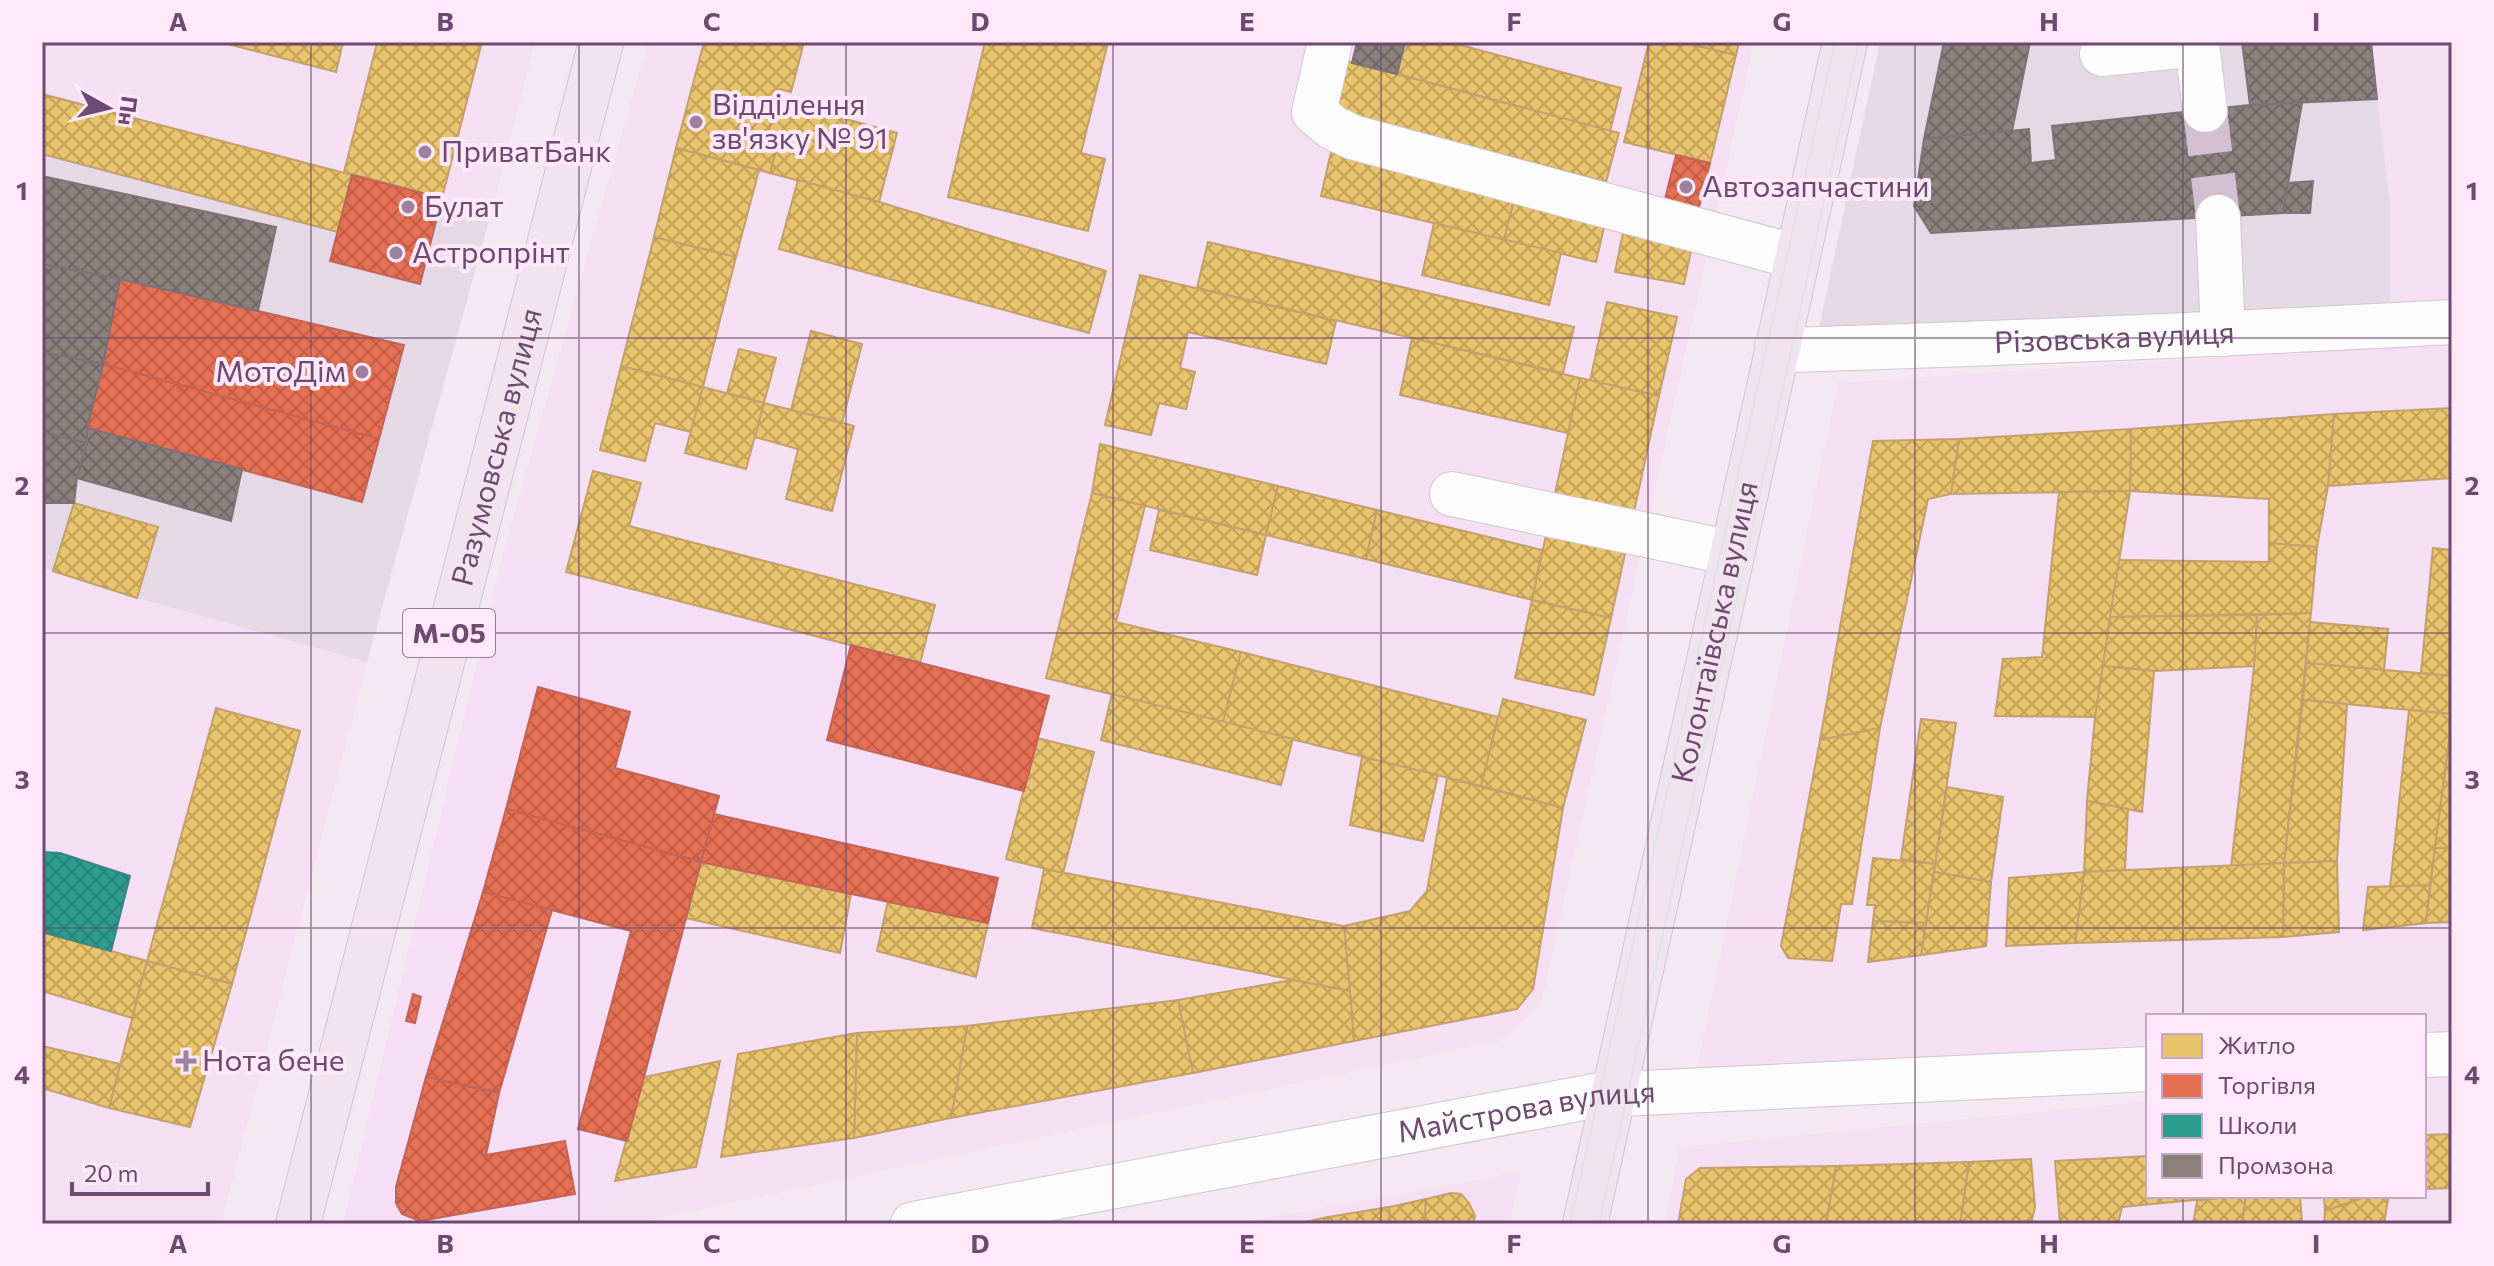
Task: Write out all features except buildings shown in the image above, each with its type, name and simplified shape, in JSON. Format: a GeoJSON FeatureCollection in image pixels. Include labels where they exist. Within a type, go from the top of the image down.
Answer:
{"type":"FeatureCollection","features":[{"type":"Feature","properties":{"kind":"main road","name":"Разумовська вулиця"},"geometry":{"type":"LineString","coordinates":[[298,1224],[601,42]]}},
{"type":"Feature","properties":{"kind":"main road","name":"Колонтаївська вулиця"},"geometry":{"type":"LineString","coordinates":[[1585,1224],[1845,42]]}},
{"type":"Feature","properties":{"kind":"street"},"geometry":{"type":"LineString","coordinates":[[1330,42],[1314,112],[1332,127],[1352,137],[1797,257]]}},
{"type":"Feature","properties":{"kind":"street"},"geometry":{"type":"LineString","coordinates":[[2102,54],[2197,44],[2205,110]]}},
{"type":"Feature","properties":{"kind":"street"},"geometry":{"type":"LineString","coordinates":[[2218,217],[2223,334]]}},
{"type":"Feature","properties":{"kind":"street","name":"Різовська вулиця"},"geometry":{"type":"LineString","coordinates":[[1777,347],[1790,350],[2223,334],[2452,322]]}},
{"type":"Feature","properties":{"kind":"street"},"geometry":{"type":"LineString","coordinates":[[1452,494],[1732,553]]}},
{"type":"Feature","properties":{"kind":"street"},"geometry":{"type":"LineString","coordinates":[[2426,1055],[2452,1054]]}},
{"type":"Feature","properties":{"kind":"street","name":"Майстрова вулиця"},"geometry":{"type":"LineString","coordinates":[[913,1224],[1599,1095],[2146,1069]]}},
{"type":"Feature","properties":{"kind":"shaded area"},"geometry":{"type":"Polygon","coordinates":[[[42,42],[535,42],[492,210],[42,94],[42,42]]]}},
{"type":"Feature","properties":{"kind":"shaded area"},"geometry":{"type":"Polygon","coordinates":[[[648,42],[1754,42],[1541,1004],[1501,1040],[630,1224],[602,1224],[701,862],[998,878],[1024,791],[566,572],[503,554],[648,42]]]}},
{"type":"Feature","properties":{"kind":"shaded area"},"geometry":{"type":"Polygon","coordinates":[[[1880,42],[2371,42],[2390,206],[2390,324],[1819,328],[1880,42]]]}},
{"type":"Feature","properties":{"kind":"shaded area"},"geometry":{"type":"Polygon","coordinates":[[[2371,42],[2452,42],[2452,320],[2390,324],[2390,205],[2371,42]]]}},
{"type":"Feature","properties":{"kind":"shaded area"},"geometry":{"type":"Polygon","coordinates":[[[42,94],[492,210],[367,662],[137,598],[42,568],[42,94]]]}},
{"type":"Feature","properties":{"kind":"shaded area"},"geometry":{"type":"Polygon","coordinates":[[[2452,341],[2452,1038],[2426,1039],[2426,1014],[2146,1014],[2146,1051],[1697,1069],[1838,383],[2452,341]]]}},
{"type":"Feature","properties":{"kind":"shaded area"},"geometry":{"type":"Polygon","coordinates":[[[503,554],[1049,696],[988,923],[701,862],[602,1224],[343,1224],[503,554]]]}},
{"type":"Feature","properties":{"kind":"shaded area"},"geometry":{"type":"Polygon","coordinates":[[[42,568],[137,598],[367,662],[221,1224],[42,1224],[42,568]]]}},
{"type":"Feature","properties":{"kind":"shaded area"},"geometry":{"type":"Polygon","coordinates":[[[2452,1071],[2452,1224],[1664,1224],[1680,1147],[2146,1101],[2146,1198],[2426,1198],[2426,1073],[2452,1071]]]}},
{"type":"Feature","properties":{"kind":"shaded area"},"geometry":{"type":"Polygon","coordinates":[[[1521,1172],[1509,1224],[1234,1224],[1521,1172]]]}},
{"type":"Feature","properties":{"kind":"tunnel"},"geometry":{"type":"LineString","coordinates":[[2205,110],[2218,217]]}},
{"type":"Feature","properties":{"kind":"tram line"},"geometry":{"type":"LineString","coordinates":[[1570,1224],[1835,42]]}},
{"type":"Feature","properties":{"kind":"tram line"},"geometry":{"type":"LineString","coordinates":[[1599,1224],[1859,42]]}},
{"type":"Feature","properties":{"kind":"place","name":"Відділення зв'язку № 91"},"geometry":{"type":"Point","coordinates":[696,122]}},
{"type":"Feature","properties":{"kind":"place","name":"ПриватБанк"},"geometry":{"type":"Point","coordinates":[425,152]}},
{"type":"Feature","properties":{"kind":"place","name":"Автозапчастини"},"geometry":{"type":"Point","coordinates":[1686,187]}},
{"type":"Feature","properties":{"kind":"place","name":"Булат"},"geometry":{"type":"Point","coordinates":[408,207]}},
{"type":"Feature","properties":{"kind":"place","name":"Астропрінт"},"geometry":{"type":"Point","coordinates":[396,253]}},
{"type":"Feature","properties":{"kind":"place","name":"МотоДім"},"geometry":{"type":"Point","coordinates":[362,372]}},
{"type":"Feature","properties":{"kind":"place","name":"Нота бене"},"geometry":{"type":"Point","coordinates":[186,1061]}}]}
